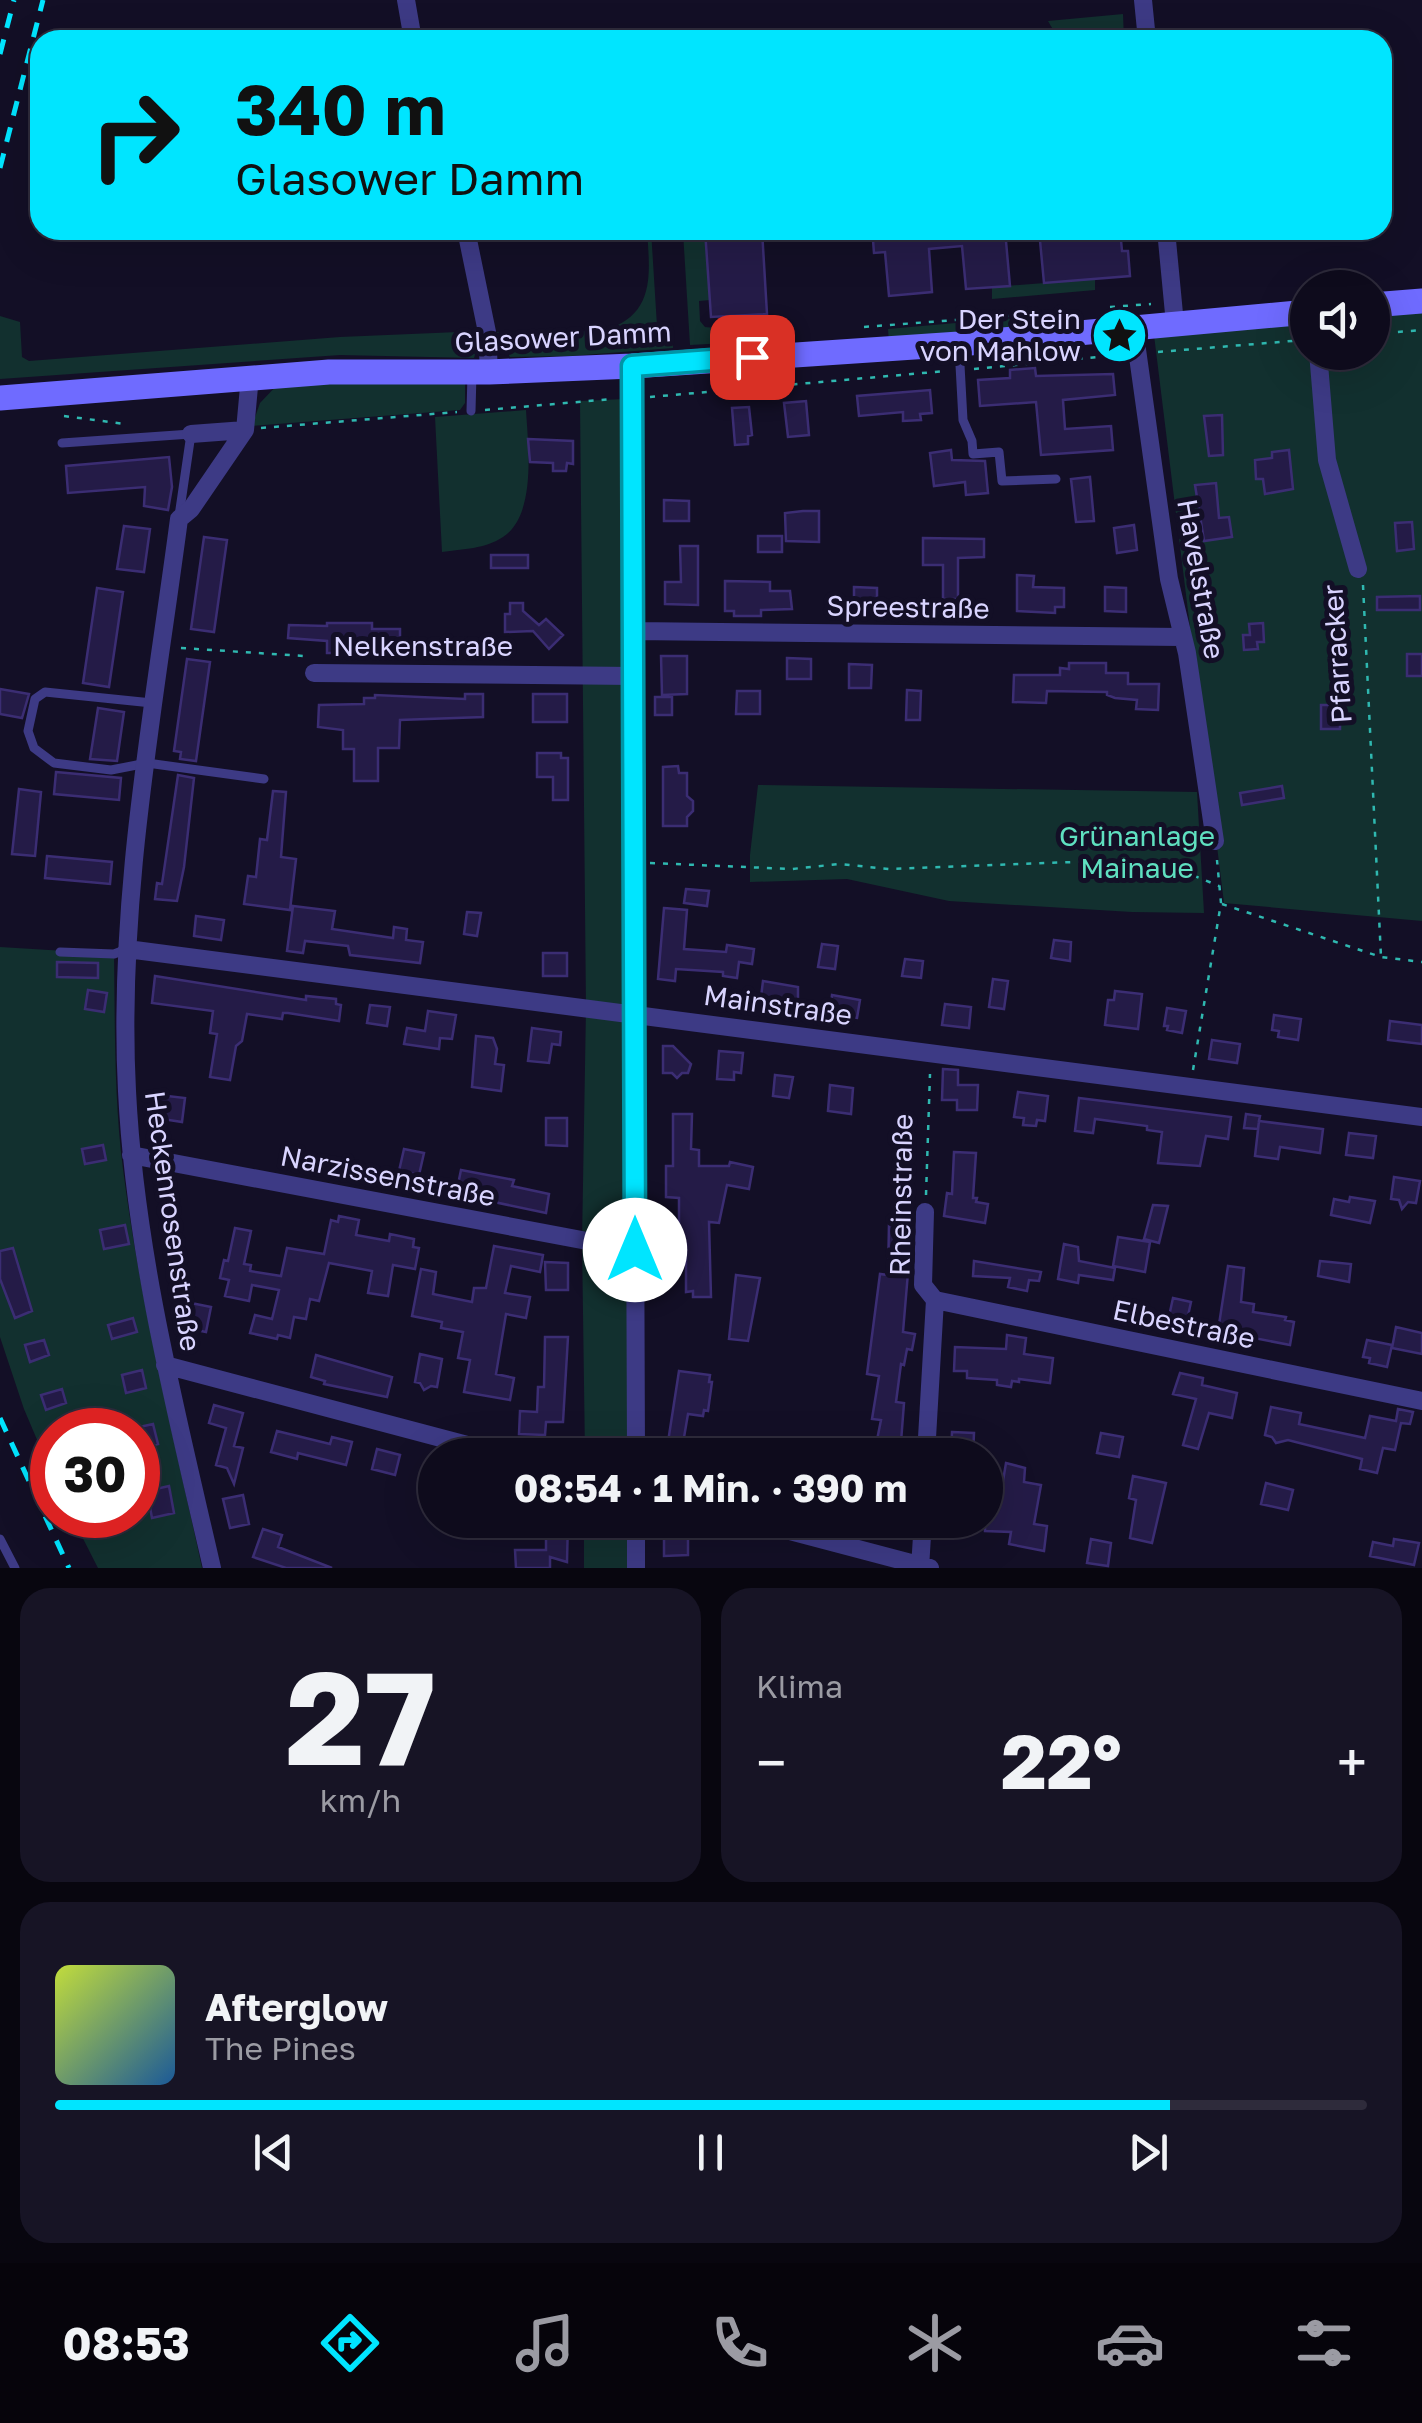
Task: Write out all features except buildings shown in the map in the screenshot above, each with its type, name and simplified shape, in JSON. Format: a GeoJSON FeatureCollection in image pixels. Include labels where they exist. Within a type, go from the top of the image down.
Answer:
{"type":"FeatureCollection","features":[{"type":"Feature","properties":{"kind":"street"},"geometry":{"type":"LineString","coordinates":[[406,0],[411,30]]}},
{"type":"Feature","properties":{"kind":"street"},"geometry":{"type":"LineString","coordinates":[[1143,0],[1146,30]]}},
{"type":"Feature","properties":{"kind":"street"},"geometry":{"type":"LineString","coordinates":[[468,240],[487,332],[480,373]]}},
{"type":"Feature","properties":{"kind":"street"},"geometry":{"type":"LineString","coordinates":[[1167,240],[1175,324]]}},
{"type":"Feature","properties":{"kind":"street"},"geometry":{"type":"LineString","coordinates":[[1390,304],[1422,301]]}},
{"type":"Feature","properties":{"kind":"street","name":"Glasower Damm"},"geometry":{"type":"LineString","coordinates":[[0,398],[329,372],[480,373],[959,357],[1136,341],[1175,324],[1290,314]]}},
{"type":"Feature","properties":{"kind":"street","name":"Havelstraße"},"geometry":{"type":"LineString","coordinates":[[1136,341],[1214,841]]}},
{"type":"Feature","properties":{"kind":"street"},"geometry":{"type":"LineString","coordinates":[[632,366],[636,1438]]}},
{"type":"Feature","properties":{"kind":"street","name":"Pfarracker"},"geometry":{"type":"LineString","coordinates":[[1320,370],[1327,460],[1358,570]]}},
{"type":"Feature","properties":{"kind":"street"},"geometry":{"type":"LineString","coordinates":[[179,519],[192,509],[245,430],[250,376]]}},
{"type":"Feature","properties":{"kind":"street"},"geometry":{"type":"LineString","coordinates":[[191,434],[245,430]]}},
{"type":"Feature","properties":{"kind":"street","name":"Heckenrosenstraße"},"geometry":{"type":"LineString","coordinates":[[179,519],[128,901],[126,1049],[131,1154],[165,1365],[212,1568]]}},
{"type":"Feature","properties":{"kind":"street","name":"Spreestraße"},"geometry":{"type":"LineString","coordinates":[[634,631],[1181,638]]}},
{"type":"Feature","properties":{"kind":"street","name":"Nelkenstraße"},"geometry":{"type":"LineString","coordinates":[[314,673],[634,676]]}},
{"type":"Feature","properties":{"kind":"street","name":"Mainstraße"},"geometry":{"type":"LineString","coordinates":[[127,949],[1422,1117]]}},
{"type":"Feature","properties":{"kind":"street","name":"Narzissenstraße"},"geometry":{"type":"LineString","coordinates":[[131,1154],[635,1250]]}},
{"type":"Feature","properties":{"kind":"street","name":"Rheinstraße"},"geometry":{"type":"LineString","coordinates":[[925,1212],[923,1285],[935,1300],[927,1438]]}},
{"type":"Feature","properties":{"kind":"street","name":"Elbestraße"},"geometry":{"type":"LineString","coordinates":[[935,1300],[1422,1401]]}},
{"type":"Feature","properties":{"kind":"street"},"geometry":{"type":"LineString","coordinates":[[165,1365],[441,1438]]}},
{"type":"Feature","properties":{"kind":"street"},"geometry":{"type":"LineString","coordinates":[[636,1538],[636,1568]]}},
{"type":"Feature","properties":{"kind":"street"},"geometry":{"type":"LineString","coordinates":[[815,1538],[924,1567],[923,1538]]}},
{"type":"Feature","properties":{"kind":"lane"},"geometry":{"type":"LineString","coordinates":[[959,357],[963,420],[973,454],[999,452],[1002,482],[1056,479]]}},
{"type":"Feature","properties":{"kind":"lane"},"geometry":{"type":"LineString","coordinates":[[471,411],[480,373]]}},
{"type":"Feature","properties":{"kind":"lane"},"geometry":{"type":"LineString","coordinates":[[62,443],[191,434]]}},
{"type":"Feature","properties":{"kind":"lane","name":"Heckenrosenstraße"},"geometry":{"type":"LineString","coordinates":[[179,519],[191,434]]}},
{"type":"Feature","properties":{"kind":"lane"},"geometry":{"type":"LineString","coordinates":[[155,703],[45,692],[36,699],[28,726],[34,748],[54,763],[111,770],[148,763],[264,779]]}},
{"type":"Feature","properties":{"kind":"lane"},"geometry":{"type":"LineString","coordinates":[[60,952],[114,954],[127,949]]}},
{"type":"Feature","properties":{"kind":"lane"},"geometry":{"type":"LineString","coordinates":[[0,1539],[15,1568]]}},
{"type":"Feature","properties":{"kind":"path"},"geometry":{"type":"LineString","coordinates":[[1390,333],[1422,330]]}},
{"type":"Feature","properties":{"kind":"path"},"geometry":{"type":"LineString","coordinates":[[245,430],[632,398],[959,357],[1136,341],[1290,340]]}},
{"type":"Feature","properties":{"kind":"path"},"geometry":{"type":"LineString","coordinates":[[56,414],[133,426]]}},
{"type":"Feature","properties":{"kind":"path","name":"Pfarracker"},"geometry":{"type":"LineString","coordinates":[[1358,570],[1363,582],[1381,956]]}},
{"type":"Feature","properties":{"kind":"path","name":"Nelkenstraße"},"geometry":{"type":"LineString","coordinates":[[162,647],[304,656],[314,673]]}},
{"type":"Feature","properties":{"kind":"path"},"geometry":{"type":"LineString","coordinates":[[1190,1086],[1221,904],[1214,841]]}},
{"type":"Feature","properties":{"kind":"path"},"geometry":{"type":"LineString","coordinates":[[634,862],[792,869],[839,864],[908,870],[1100,861],[1190,874],[1219,886]]}},
{"type":"Feature","properties":{"kind":"path"},"geometry":{"type":"LineString","coordinates":[[1221,904],[1381,956],[1422,962]]}},
{"type":"Feature","properties":{"kind":"path","name":"Rheinstraße"},"geometry":{"type":"LineString","coordinates":[[925,1212],[931,1053]]}},
{"type":"Feature","properties":{"kind":"green space"},"geometry":{"type":"Polygon","coordinates":[[[1123,14],[1124,30],[1053,30],[1048,21],[1123,14]]]}},
{"type":"Feature","properties":{"kind":"green space"},"geometry":{"type":"Polygon","coordinates":[[[648,240],[652,240],[657,326],[672,326],[673,348],[510,357],[495,332],[602,331],[620,324],[641,304],[649,263],[648,240]]]}},
{"type":"Feature","properties":{"kind":"green space"},"geometry":{"type":"Polygon","coordinates":[[[683,240],[706,240],[710,300],[699,301],[700,321],[705,327],[725,329],[727,343],[690,345],[683,240]]]}},
{"type":"Feature","properties":{"kind":"green space"},"geometry":{"type":"Polygon","coordinates":[[[1095,279],[1095,290],[992,299],[992,287],[1095,279]]]}},
{"type":"Feature","properties":{"kind":"green space"},"geometry":{"type":"Polygon","coordinates":[[[1422,308],[1422,921],[1224,903],[1154,335],[1290,321],[1290,370],[1390,370],[1390,311],[1422,308]]]}},
{"type":"Feature","properties":{"kind":"green space"},"geometry":{"type":"Polygon","coordinates":[[[1045,315],[1052,320],[1052,328],[889,343],[888,329],[1045,315]]]}},
{"type":"Feature","properties":{"kind":"green space"},"geometry":{"type":"Polygon","coordinates":[[[0,316],[20,322],[22,357],[29,361],[340,337],[482,331],[474,358],[340,355],[0,379],[0,316]]]}},
{"type":"Feature","properties":{"kind":"green space"},"geometry":{"type":"Polygon","coordinates":[[[280,382],[465,383],[465,403],[460,410],[252,426],[260,403],[280,382]]]}},
{"type":"Feature","properties":{"kind":"green space"},"geometry":{"type":"Polygon","coordinates":[[[625,399],[628,1438],[585,1438],[582,1242],[586,1008],[580,401],[625,399]]]}},
{"type":"Feature","properties":{"kind":"green space"},"geometry":{"type":"Polygon","coordinates":[[[526,410],[528,478],[526,496],[514,527],[489,544],[442,552],[435,417],[526,410]]]}},
{"type":"Feature","properties":{"kind":"green space","name":"Grünanlage Mainaue"},"geometry":{"type":"Polygon","coordinates":[[[758,785],[1197,792],[1204,913],[949,901],[847,879],[750,882],[758,785]]]}},
{"type":"Feature","properties":{"kind":"green space"},"geometry":{"type":"Polygon","coordinates":[[[0,947],[114,954],[118,1115],[130,1219],[202,1568],[98,1568],[83,1538],[160,1538],[160,1408],[30,1408],[30,1423],[0,1337],[0,947]]]}},
{"type":"Feature","properties":{"kind":"green space"},"geometry":{"type":"Polygon","coordinates":[[[584,1538],[629,1538],[629,1568],[584,1568],[584,1538]]]}},
{"type":"Feature","properties":{"kind":"railway"},"geometry":{"type":"LineString","coordinates":[[0,54],[14,0]]}},
{"type":"Feature","properties":{"kind":"railway"},"geometry":{"type":"LineString","coordinates":[[35,30],[43,0]]}},
{"type":"Feature","properties":{"kind":"railway"},"geometry":{"type":"LineString","coordinates":[[0,168],[30,51]]}},
{"type":"Feature","properties":{"kind":"railway"},"geometry":{"type":"LineString","coordinates":[[0,1418],[69,1568]]}},
{"type":"Feature","properties":{"kind":"place","name":"Der Stein von Mahlow"},"geometry":{"type":"Point","coordinates":[1120,335]}},
{"type":"Feature","properties":{"kind":"route"},"geometry":{"type":"LineString","coordinates":[[635,1250],[632,366],[752,357]]}}]}
